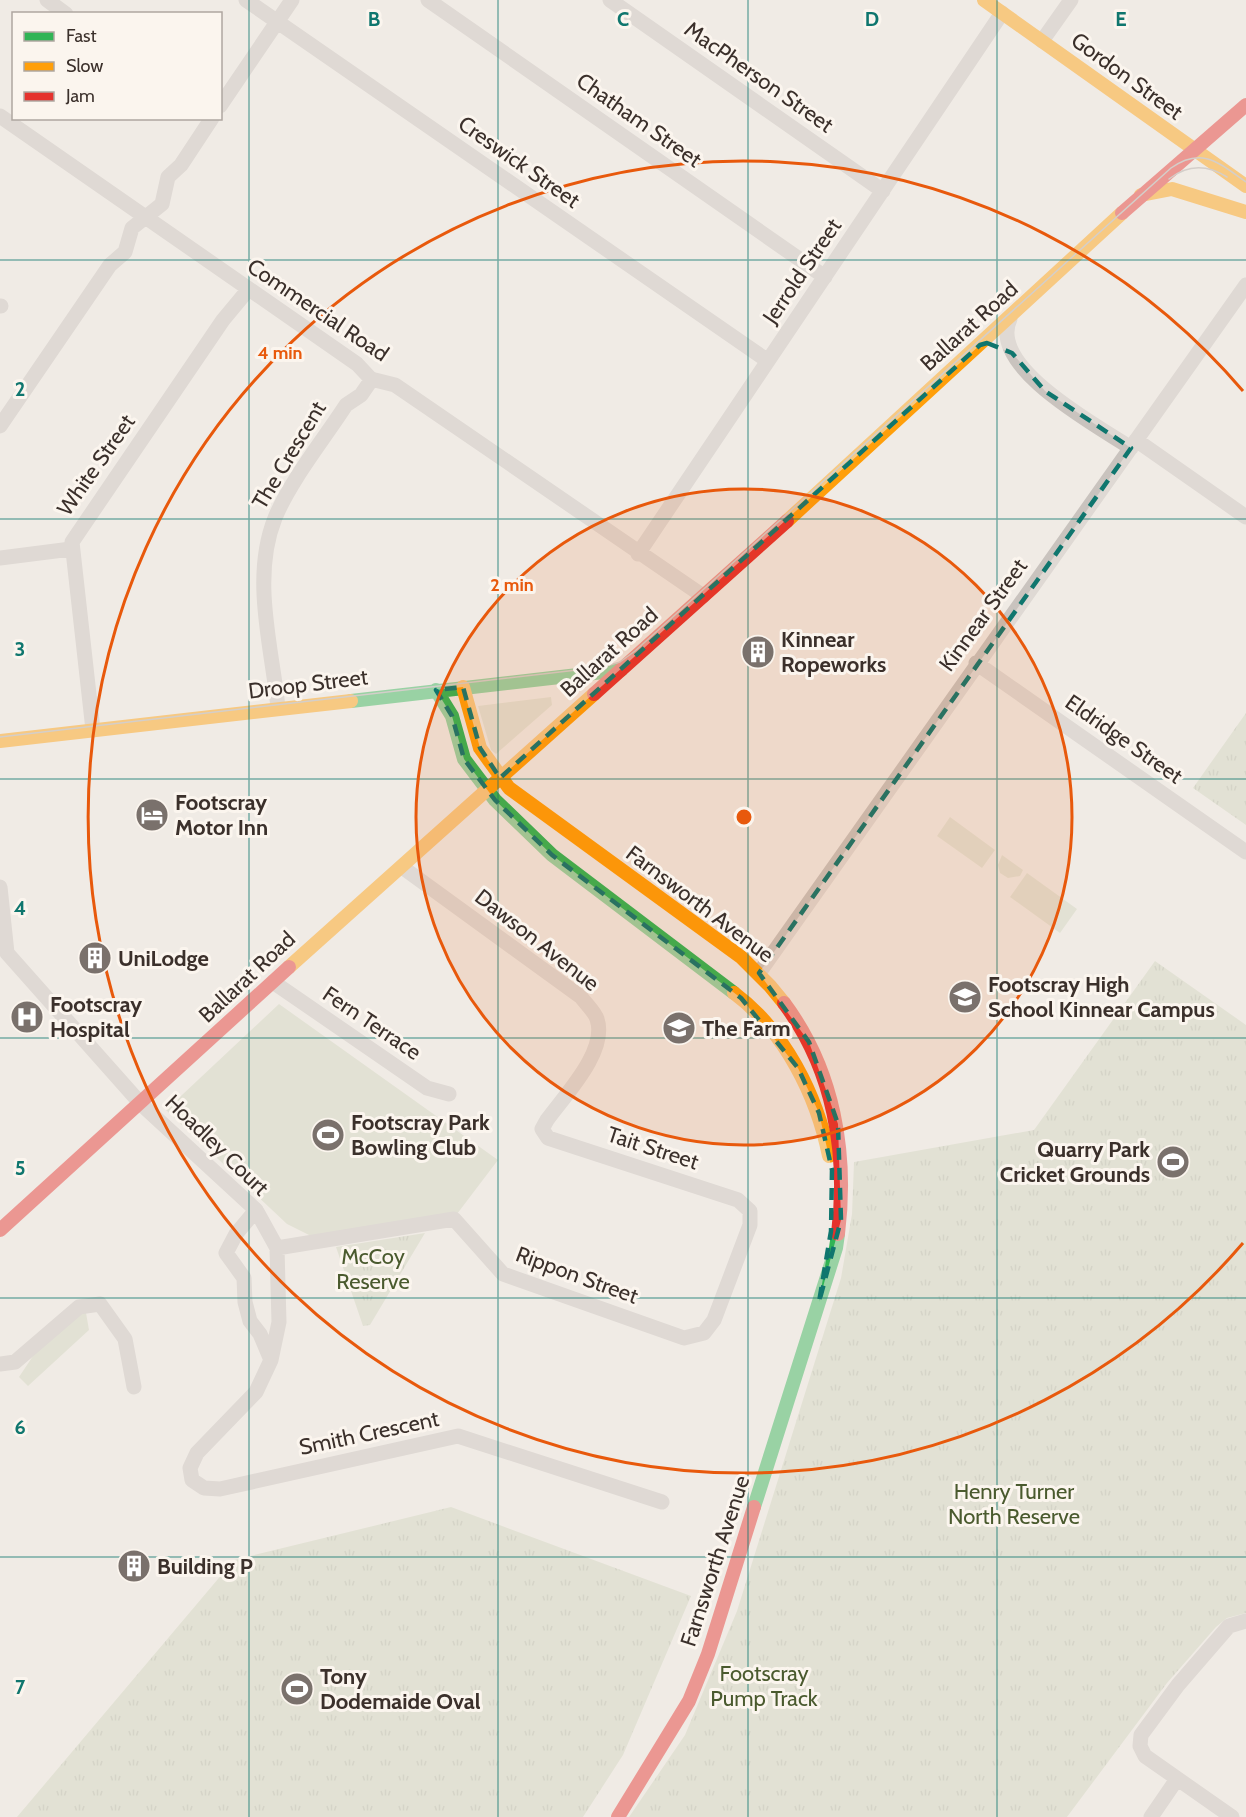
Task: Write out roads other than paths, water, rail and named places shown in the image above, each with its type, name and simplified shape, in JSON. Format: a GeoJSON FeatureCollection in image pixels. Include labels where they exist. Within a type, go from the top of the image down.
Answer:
{"type":"FeatureCollection","features":[{"type":"Feature","properties":{"kind":"main road","name":"Gordon Street"},"geometry":{"type":"LineString","coordinates":[[984,0],[1246,186]]}},
{"type":"Feature","properties":{"kind":"main road","name":"Ballarat Road"},"geometry":{"type":"LineString","coordinates":[[0,1230],[1011,317],[1193,148],[1246,105]]}},
{"type":"Feature","properties":{"kind":"main road"},"geometry":{"type":"LineString","coordinates":[[1141,195],[1168,188],[1246,212]]}},
{"type":"Feature","properties":{"kind":"main road","name":"Droop Street"},"geometry":{"type":"LineString","coordinates":[[0,741],[621,670]]}},
{"type":"Feature","properties":{"kind":"main road","name":"Farnsworth Avenue"},"geometry":{"type":"LineString","coordinates":[[463,687],[480,748],[500,778],[609,879],[658,916],[770,1029],[798,1068],[812,1094],[825,1134],[832,1170],[833,1211],[819,1302]]}},
{"type":"Feature","properties":{"kind":"main road","name":"Farnsworth Avenue"},"geometry":{"type":"LineString","coordinates":[[436,690],[452,716],[464,759],[486,791],[538,843],[609,879],[658,916],[741,957],[759,973],[789,1009],[809,1041],[830,1094],[838,1124],[843,1178],[841,1220],[836,1248],[708,1654],[689,1701],[618,1817]]}},
{"type":"Feature","properties":{"kind":"main road"},"geometry":{"type":"LineString","coordinates":[[741,998],[759,973]]}},
{"type":"Feature","properties":{"kind":"street"},"geometry":{"type":"LineString","coordinates":[[47,0],[63,12]]}},
{"type":"Feature","properties":{"kind":"street","name":"Creswick Street"},"geometry":{"type":"LineString","coordinates":[[246,0],[768,361]]}},
{"type":"Feature","properties":{"kind":"street"},"geometry":{"type":"LineString","coordinates":[[222,103],[292,0]]}},
{"type":"Feature","properties":{"kind":"street","name":"Chatham Street"},"geometry":{"type":"LineString","coordinates":[[428,0],[825,277]]}},
{"type":"Feature","properties":{"kind":"street","name":"MacPherson Street"},"geometry":{"type":"LineString","coordinates":[[610,0],[883,191]]}},
{"type":"Feature","properties":{"kind":"street"},"geometry":{"type":"LineString","coordinates":[[1042,41],[1071,0]]}},
{"type":"Feature","properties":{"kind":"street","name":"Jerrold Street"},"geometry":{"type":"LineString","coordinates":[[638,554],[1002,13]]}},
{"type":"Feature","properties":{"kind":"street","name":"Commercial Road"},"geometry":{"type":"LineString","coordinates":[[0,116],[357,364],[372,379],[395,385],[638,554],[703,596]]}},
{"type":"Feature","properties":{"kind":"street"},"geometry":{"type":"LineString","coordinates":[[0,426],[110,265],[123,254],[131,229],[162,204],[168,177],[181,165],[211,120]]}},
{"type":"Feature","properties":{"kind":"street","name":"Kinnear Street"},"geometry":{"type":"LineString","coordinates":[[759,973],[976,663],[1246,285]]}},
{"type":"Feature","properties":{"kind":"street","name":"White Street"},"geometry":{"type":"LineString","coordinates":[[93,730],[71,549],[74,538],[223,320],[248,290]]}},
{"type":"Feature","properties":{"kind":"street"},"geometry":{"type":"LineString","coordinates":[[1011,317],[1006,326],[1006,341],[1012,353],[1045,391],[1133,444],[1246,517]]}},
{"type":"Feature","properties":{"kind":"street"},"geometry":{"type":"LineString","coordinates":[[980,345],[987,343],[1012,353]]}},
{"type":"Feature","properties":{"kind":"street","name":"The Crescent"},"geometry":{"type":"LineString","coordinates":[[278,708],[264,592],[271,531],[285,498],[346,405],[361,394],[372,379]]}},
{"type":"Feature","properties":{"kind":"street"},"geometry":{"type":"LineString","coordinates":[[0,558],[71,549]]}},
{"type":"Feature","properties":{"kind":"street","name":"Eldridge Street"},"geometry":{"type":"LineString","coordinates":[[976,663],[1246,852]]}},
{"type":"Feature","properties":{"kind":"street","name":"Dawson Avenue"},"geometry":{"type":"LineString","coordinates":[[402,867],[581,997],[597,1018],[600,1041],[542,1129]]}},
{"type":"Feature","properties":{"kind":"street","name":"Hoadley Court"},"geometry":{"type":"LineString","coordinates":[[0,887],[7,953],[141,1104],[256,1210],[277,1248],[279,1322],[271,1360],[256,1392],[197,1453],[190,1468],[192,1480],[204,1488],[220,1489]]}},
{"type":"Feature","properties":{"kind":"street","name":"Fern Terrace"},"geometry":{"type":"LineString","coordinates":[[273,982],[427,1088],[449,1094]]}},
{"type":"Feature","properties":{"kind":"street","name":"Tait Street"},"geometry":{"type":"LineString","coordinates":[[542,1129],[548,1138],[738,1200],[750,1211],[750,1225],[718,1310],[704,1333]]}},
{"type":"Feature","properties":{"kind":"street"},"geometry":{"type":"LineString","coordinates":[[256,1210],[236,1234],[226,1253],[244,1278],[244,1302],[250,1321],[260,1334],[271,1360]]}},
{"type":"Feature","properties":{"kind":"street","name":"Rippon Street"},"geometry":{"type":"LineString","coordinates":[[277,1248],[454,1219],[502,1274],[684,1338],[704,1333]]}},
{"type":"Feature","properties":{"kind":"street"},"geometry":{"type":"LineString","coordinates":[[0,1364],[15,1362],[79,1306],[100,1304],[125,1339],[134,1387]]}},
{"type":"Feature","properties":{"kind":"street","name":"Smith Crescent"},"geometry":{"type":"LineString","coordinates":[[220,1489],[458,1436],[662,1502]]}},
{"type":"Feature","properties":{"kind":"street"},"geometry":{"type":"LineString","coordinates":[[1232,1817],[1145,1755],[1140,1746],[1141,1735],[1178,1685],[1229,1626],[1246,1621]]}},
{"type":"Feature","properties":{"kind":"street"},"geometry":{"type":"LineString","coordinates":[[1151,1817],[1178,1779]]}},
{"type":"Feature","properties":{"kind":"tram line"},"geometry":{"type":"LineString","coordinates":[[0,737],[603,667],[620,662],[635,651],[1171,168],[1192,158],[1201,158],[1219,163],[1246,182]]}},
{"type":"Feature","properties":{"kind":"tram line"},"geometry":{"type":"LineString","coordinates":[[1169,179],[1183,171],[1198,168],[1213,170],[1227,177]]}},
{"type":"Feature","properties":{"kind":"place","name":"Kinnear Ropeworks"},"geometry":{"type":"Point","coordinates":[758,652]}},
{"type":"Feature","properties":{"kind":"place","name":"Footscray Motor Inn"},"geometry":{"type":"Point","coordinates":[152,815]}},
{"type":"Feature","properties":{"kind":"place","name":"UniLodge"},"geometry":{"type":"Point","coordinates":[95,958]}},
{"type":"Feature","properties":{"kind":"place","name":"Footscray High School Kinnear Campus"},"geometry":{"type":"Point","coordinates":[965,997]}},
{"type":"Feature","properties":{"kind":"place","name":"Footscray Hospital"},"geometry":{"type":"Point","coordinates":[27,1017]}},
{"type":"Feature","properties":{"kind":"place","name":"The Farm"},"geometry":{"type":"Point","coordinates":[679,1028]}},
{"type":"Feature","properties":{"kind":"place","name":"Footscray Park Bowling Club"},"geometry":{"type":"Point","coordinates":[328,1135]}},
{"type":"Feature","properties":{"kind":"place","name":"Quarry Park Cricket Grounds"},"geometry":{"type":"Point","coordinates":[1173,1162]}},
{"type":"Feature","properties":{"kind":"place","name":"Building P"},"geometry":{"type":"Point","coordinates":[134,1566]}},
{"type":"Feature","properties":{"kind":"place","name":"Tony Dodemaide Oval"},"geometry":{"type":"Point","coordinates":[297,1689]}},
{"type":"Feature","properties":{"kind":"park label","name":"McCoy Reserve"},"geometry":{"type":"Point","coordinates":[373,1268]}},
{"type":"Feature","properties":{"kind":"park label","name":"Henry Turner North Reserve"},"geometry":{"type":"Point","coordinates":[1014,1504]}},
{"type":"Feature","properties":{"kind":"park label","name":"Footscray Pump Track"},"geometry":{"type":"Point","coordinates":[764,1686]}}]}
